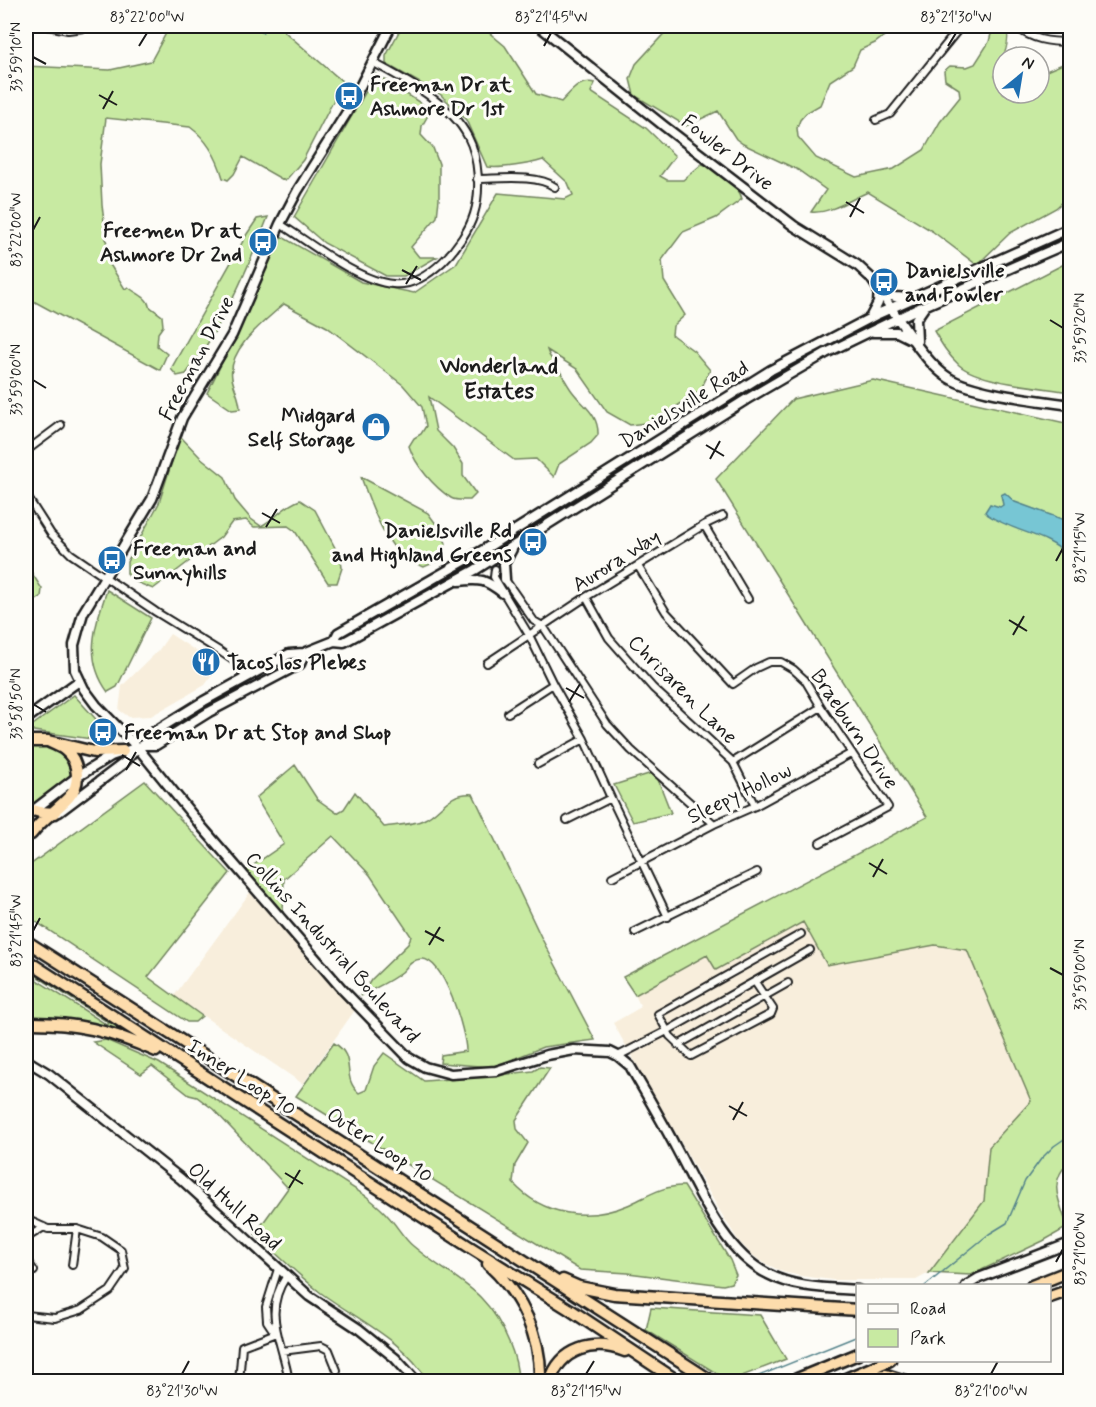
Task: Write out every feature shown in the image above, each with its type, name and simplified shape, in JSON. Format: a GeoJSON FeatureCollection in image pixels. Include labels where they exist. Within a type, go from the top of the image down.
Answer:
{"type":"FeatureCollection","features":[{"type":"Feature","properties":{"kind":"highway"},"geometry":{"type":"LineString","coordinates":[[26,741],[48,741],[94,752],[123,751]]}},
{"type":"Feature","properties":{"kind":"highway"},"geometry":{"type":"LineString","coordinates":[[28,836],[40,822],[55,813],[70,796],[77,782],[76,768],[70,756],[48,741]]}},
{"type":"Feature","properties":{"kind":"highway"},"geometry":{"type":"LineString","coordinates":[[28,811],[55,813]]}},
{"type":"Feature","properties":{"kind":"highway","name":"Outer Loop 10"},"geometry":{"type":"LineString","coordinates":[[26,941],[713,1382]]}},
{"type":"Feature","properties":{"kind":"highway","name":"Inner Loop 10"},"geometry":{"type":"LineString","coordinates":[[26,960],[468,1246]]}},
{"type":"Feature","properties":{"kind":"highway"},"geometry":{"type":"LineString","coordinates":[[26,1023],[60,1023],[124,1036],[188,1065]]}},
{"type":"Feature","properties":{"kind":"highway"},"geometry":{"type":"LineString","coordinates":[[468,1246],[679,1382]]}},
{"type":"Feature","properties":{"kind":"highway"},"geometry":{"type":"LineString","coordinates":[[468,1246],[510,1287],[530,1322],[540,1361],[540,1382]]}},
{"type":"Feature","properties":{"kind":"highway"},"geometry":{"type":"LineString","coordinates":[[512,1253],[579,1287],[614,1294],[856,1310]]}},
{"type":"Feature","properties":{"kind":"highway"},"geometry":{"type":"LineString","coordinates":[[1037,1284],[1071,1271]]}},
{"type":"Feature","properties":{"kind":"highway"},"geometry":{"type":"LineString","coordinates":[[1051,1298],[1071,1290]]}},
{"type":"Feature","properties":{"kind":"highway"},"geometry":{"type":"LineString","coordinates":[[550,1382],[554,1370],[565,1357],[581,1347],[602,1345],[623,1350],[665,1373]]}},
{"type":"Feature","properties":{"kind":"highway"},"geometry":{"type":"LineString","coordinates":[[790,1382],[856,1355]]}},
{"type":"Feature","properties":{"kind":"highway"},"geometry":{"type":"LineString","coordinates":[[844,1380],[885,1362]]}},
{"type":"Feature","properties":{"kind":"highway"},"geometry":{"type":"LineString","coordinates":[[844,1380],[886,1375],[896,1376],[908,1382]]}},
{"type":"Feature","properties":{"kind":"main road","name":"Freeman Drive"},"geometry":{"type":"LineString","coordinates":[[141,746],[96,705],[79,681],[74,657],[77,630],[83,613],[152,500],[177,429],[238,324],[280,224],[298,190],[347,112],[391,26]]}},
{"type":"Feature","properties":{"kind":"main road","name":"Fowler Drive"},"geometry":{"type":"LineString","coordinates":[[539,26],[794,226],[857,266],[870,277],[939,370],[962,384],[1071,405]]}},
{"type":"Feature","properties":{"kind":"main road","name":"Danielsville Road"},"geometry":{"type":"LineString","coordinates":[[334,641],[338,633],[480,552],[771,370],[913,297],[1071,228]]}},
{"type":"Feature","properties":{"kind":"main road","name":"Danielsville Road"},"geometry":{"type":"LineString","coordinates":[[55,813],[124,763],[149,735],[246,678],[289,654],[304,653],[334,641],[344,642],[453,582],[514,546],[741,402],[826,353],[927,305],[1071,242]]}},
{"type":"Feature","properties":{"kind":"main road"},"geometry":{"type":"LineString","coordinates":[[871,317],[881,291],[899,298],[913,297]]}},
{"type":"Feature","properties":{"kind":"main road"},"geometry":{"type":"LineString","coordinates":[[868,333],[890,331],[917,343],[915,323],[927,305]]}},
{"type":"Feature","properties":{"kind":"main road"},"geometry":{"type":"LineString","coordinates":[[734,392],[741,402]]}},
{"type":"Feature","properties":{"kind":"main road"},"geometry":{"type":"LineString","coordinates":[[505,579],[505,560],[514,546]]}},
{"type":"Feature","properties":{"kind":"main road"},"geometry":{"type":"LineString","coordinates":[[453,582],[483,580],[503,593]]}},
{"type":"Feature","properties":{"kind":"main road","name":"Danielsville Road"},"geometry":{"type":"LineString","coordinates":[[28,811],[77,777],[123,751],[156,745],[209,712],[300,664],[304,653]]}},
{"type":"Feature","properties":{"kind":"main road"},"geometry":{"type":"LineString","coordinates":[[26,719],[79,681]]}},
{"type":"Feature","properties":{"kind":"main road","name":"Collins Industrial Boulevard"},"geometry":{"type":"LineString","coordinates":[[141,746],[202,827],[342,989],[402,1052],[417,1063],[433,1071],[460,1074],[505,1069],[564,1051],[592,1050],[610,1052],[618,1056]]}},
{"type":"Feature","properties":{"kind":"main road"},"geometry":{"type":"LineString","coordinates":[[618,1056],[630,1066],[713,1216],[746,1259],[760,1270],[785,1281],[856,1290]]}},
{"type":"Feature","properties":{"kind":"main road","name":"Old Hull Road"},"geometry":{"type":"LineString","coordinates":[[26,1060],[49,1074],[181,1179],[286,1277],[309,1296],[359,1329],[395,1358],[417,1382]]}},
{"type":"Feature","properties":{"kind":"main road"},"geometry":{"type":"LineString","coordinates":[[969,1284],[979,1278],[1071,1243]]}},
{"type":"Feature","properties":{"kind":"street"},"geometry":{"type":"LineString","coordinates":[[48,26],[68,30],[99,26]]}},
{"type":"Feature","properties":{"kind":"street"},"geometry":{"type":"LineString","coordinates":[[876,120],[890,114],[961,26]]}},
{"type":"Feature","properties":{"kind":"street"},"geometry":{"type":"LineString","coordinates":[[1015,26],[1035,38],[1049,42],[1071,42]]}},
{"type":"Feature","properties":{"kind":"street"},"geometry":{"type":"LineString","coordinates":[[280,224],[359,274],[391,284],[413,282],[424,277],[440,263],[465,233],[475,212],[477,179],[469,139],[458,122],[423,91],[372,62]]}},
{"type":"Feature","properties":{"kind":"street"},"geometry":{"type":"LineString","coordinates":[[477,179],[537,180],[555,187]]}},
{"type":"Feature","properties":{"kind":"street"},"geometry":{"type":"LineString","coordinates":[[26,451],[62,425]]}},
{"type":"Feature","properties":{"kind":"street"},"geometry":{"type":"LineString","coordinates":[[26,495],[51,534],[71,555],[234,661],[246,678]]}},
{"type":"Feature","properties":{"kind":"street","name":"Aurora Way"},"geometry":{"type":"LineString","coordinates":[[488,663],[586,597],[704,525],[723,516]]}},
{"type":"Feature","properties":{"kind":"street"},"geometry":{"type":"LineString","coordinates":[[704,525],[748,599]]}},
{"type":"Feature","properties":{"kind":"street"},"geometry":{"type":"LineString","coordinates":[[480,552],[495,569],[500,571],[534,621],[543,626],[607,724],[631,750],[714,824]]}},
{"type":"Feature","properties":{"kind":"street","name":"Braeburn Drive"},"geometry":{"type":"LineString","coordinates":[[638,566],[666,612],[733,684],[769,662],[782,662],[805,680],[820,707],[888,807],[820,843]]}},
{"type":"Feature","properties":{"kind":"street"},"geometry":{"type":"LineString","coordinates":[[495,569],[494,577],[529,635],[584,739],[668,917]]}},
{"type":"Feature","properties":{"kind":"street","name":"Chrisaren Lane"},"geometry":{"type":"LineString","coordinates":[[586,597],[609,638],[653,688],[733,762],[755,806]]}},
{"type":"Feature","properties":{"kind":"street"},"geometry":{"type":"LineString","coordinates":[[508,713],[553,684]]}},
{"type":"Feature","properties":{"kind":"street"},"geometry":{"type":"LineString","coordinates":[[733,762],[820,707]]}},
{"type":"Feature","properties":{"kind":"street"},"geometry":{"type":"LineString","coordinates":[[538,764],[584,739]]}},
{"type":"Feature","properties":{"kind":"street","name":"Sleepy Hollow"},"geometry":{"type":"LineString","coordinates":[[612,877],[641,860],[755,806],[852,753]]}},
{"type":"Feature","properties":{"kind":"street"},"geometry":{"type":"LineString","coordinates":[[567,820],[610,798]]}},
{"type":"Feature","properties":{"kind":"street"},"geometry":{"type":"LineString","coordinates":[[635,932],[757,872]]}},
{"type":"Feature","properties":{"kind":"street"},"geometry":{"type":"LineString","coordinates":[[755,982],[773,1009],[771,1014],[691,1056],[667,1031],[658,1014],[801,934]]}},
{"type":"Feature","properties":{"kind":"street"},"geometry":{"type":"LineString","coordinates":[[618,1056],[810,950]]}},
{"type":"Feature","properties":{"kind":"street"},"geometry":{"type":"LineString","coordinates":[[678,1045],[788,983]]}},
{"type":"Feature","properties":{"kind":"street"},"geometry":{"type":"LineString","coordinates":[[26,1219],[48,1229],[77,1229],[102,1237],[121,1250],[125,1269],[110,1291],[81,1310],[54,1317],[26,1315]]}},
{"type":"Feature","properties":{"kind":"street"},"geometry":{"type":"LineString","coordinates":[[26,1238],[44,1227]]}},
{"type":"Feature","properties":{"kind":"street"},"geometry":{"type":"LineString","coordinates":[[72,1265],[77,1229]]}},
{"type":"Feature","properties":{"kind":"street"},"geometry":{"type":"LineString","coordinates":[[26,1259],[34,1271]]}},
{"type":"Feature","properties":{"kind":"street"},"geometry":{"type":"LineString","coordinates":[[276,1333],[267,1321],[266,1307],[278,1269]]}},
{"type":"Feature","properties":{"kind":"street"},"geometry":{"type":"LineString","coordinates":[[286,1277],[276,1294],[274,1307],[276,1333],[289,1382]]}},
{"type":"Feature","properties":{"kind":"street"},"geometry":{"type":"LineString","coordinates":[[239,1382],[242,1346],[276,1333]]}},
{"type":"Feature","properties":{"kind":"street"},"geometry":{"type":"LineString","coordinates":[[282,1351],[321,1346],[329,1350],[337,1370]]}},
{"type":"Feature","properties":{"kind":"shaded area"},"geometry":{"type":"Polygon","coordinates":[[[170,634],[219,666],[205,685],[151,716],[129,717],[119,710],[122,686],[158,651],[170,634]]]}},
{"type":"Feature","properties":{"kind":"shaded area"},"geometry":{"type":"Polygon","coordinates":[[[251,891],[355,1010],[303,1084],[174,996],[251,891]]]}},
{"type":"Feature","properties":{"kind":"shaded area"},"geometry":{"type":"Polygon","coordinates":[[[803,922],[827,965],[935,945],[967,950],[1032,1101],[989,1147],[984,1201],[929,1273],[916,1280],[833,1280],[801,1276],[783,1272],[751,1254],[738,1240],[721,1213],[613,1023],[641,1007],[635,995],[707,955],[716,970],[803,922]]]}},
{"type":"Feature","properties":{"kind":"green space"},"geometry":{"type":"Polygon","coordinates":[[[165,26],[282,26],[285,32],[343,82],[303,160],[285,181],[243,157],[234,174],[228,180],[223,178],[211,150],[190,127],[106,118],[100,164],[109,263],[125,289],[128,287],[141,295],[149,306],[162,316],[163,326],[158,333],[157,346],[167,354],[160,370],[26,297],[26,190],[33,92],[26,84],[26,66],[110,70],[151,61],[165,35],[165,26]]]}},
{"type":"Feature","properties":{"kind":"green space"},"geometry":{"type":"Polygon","coordinates":[[[402,26],[481,26],[505,46],[536,94],[561,102],[580,85],[595,83],[591,92],[646,128],[675,156],[660,176],[667,180],[683,180],[702,164],[726,177],[742,199],[716,218],[683,232],[662,260],[664,281],[685,315],[673,326],[672,335],[694,351],[710,370],[700,391],[653,422],[630,425],[607,412],[577,369],[547,350],[570,388],[593,416],[598,428],[598,435],[591,443],[559,464],[554,477],[536,459],[514,460],[429,397],[436,431],[453,448],[463,464],[463,476],[476,494],[470,500],[451,498],[432,482],[416,461],[409,446],[426,426],[422,407],[403,385],[327,327],[284,304],[249,336],[235,357],[232,378],[240,409],[232,410],[207,393],[246,314],[279,235],[361,282],[414,293],[456,264],[498,193],[565,199],[573,195],[568,183],[543,160],[515,166],[487,167],[466,120],[440,94],[386,64],[386,56],[402,26]]]}},
{"type":"Feature","properties":{"kind":"green space"},"geometry":{"type":"Polygon","coordinates":[[[671,26],[897,26],[875,43],[860,50],[853,66],[830,81],[820,105],[806,113],[797,128],[798,137],[816,158],[856,177],[894,169],[924,150],[940,122],[960,97],[959,89],[945,80],[944,71],[950,66],[967,67],[975,64],[989,42],[991,34],[987,26],[1002,26],[1008,35],[1006,45],[991,45],[991,105],[1051,105],[1051,69],[1070,63],[1070,195],[1056,208],[1010,233],[977,265],[932,231],[868,192],[826,211],[811,212],[826,190],[798,170],[736,139],[718,111],[686,126],[634,95],[630,79],[636,64],[671,26]]]}},
{"type":"Feature","properties":{"kind":"green space"},"geometry":{"type":"Polygon","coordinates":[[[376,74],[431,110],[422,126],[421,135],[433,148],[439,164],[437,217],[411,247],[419,257],[437,257],[404,276],[386,276],[324,243],[294,217],[376,74]]]}},
{"type":"Feature","properties":{"kind":"green space"},"geometry":{"type":"Polygon","coordinates":[[[268,217],[242,279],[211,338],[186,374],[177,376],[171,369],[247,234],[257,219],[268,217]]]}},
{"type":"Feature","properties":{"kind":"green space"},"geometry":{"type":"Polygon","coordinates":[[[1070,261],[1070,392],[996,380],[969,371],[951,357],[934,331],[1070,261]]]}},
{"type":"Feature","properties":{"kind":"green space"},"geometry":{"type":"Polygon","coordinates":[[[873,380],[1070,424],[1070,1161],[1063,1169],[1057,1184],[1059,1200],[1068,1227],[971,1275],[929,1273],[984,1201],[989,1147],[1031,1101],[967,950],[935,945],[827,965],[803,922],[716,970],[707,955],[635,995],[623,977],[927,817],[716,479],[793,399],[873,380]]]}},
{"type":"Feature","properties":{"kind":"green space"},"geometry":{"type":"Polygon","coordinates":[[[180,436],[200,457],[225,477],[235,500],[251,519],[261,526],[300,500],[315,510],[341,559],[342,568],[337,583],[328,583],[295,531],[288,526],[254,527],[246,520],[232,522],[221,537],[153,589],[131,580],[127,573],[127,562],[159,503],[180,436]]]}},
{"type":"Feature","properties":{"kind":"green space"},"geometry":{"type":"Polygon","coordinates":[[[361,477],[428,513],[446,543],[440,560],[424,567],[408,560],[398,552],[384,533],[361,477]]]}},
{"type":"Feature","properties":{"kind":"green space"},"geometry":{"type":"Polygon","coordinates":[[[26,564],[42,589],[41,597],[28,605],[26,601],[26,564]]]}},
{"type":"Feature","properties":{"kind":"green space"},"geometry":{"type":"Polygon","coordinates":[[[107,590],[151,618],[117,687],[108,692],[100,679],[94,654],[95,629],[107,590]]]}},
{"type":"Feature","properties":{"kind":"green space"},"geometry":{"type":"Polygon","coordinates":[[[74,695],[104,728],[106,736],[92,739],[26,730],[74,695]]]}},
{"type":"Feature","properties":{"kind":"green space"},"geometry":{"type":"Polygon","coordinates":[[[26,744],[46,745],[66,755],[74,775],[30,807],[26,805],[26,744]]]}},
{"type":"Feature","properties":{"kind":"green space"},"geometry":{"type":"Polygon","coordinates":[[[295,765],[317,799],[337,813],[344,809],[355,792],[384,827],[419,822],[429,817],[450,799],[464,794],[473,794],[542,939],[595,1040],[543,1047],[493,1067],[440,1063],[441,1055],[466,1051],[452,997],[438,970],[430,962],[415,960],[392,979],[361,996],[371,980],[408,944],[411,936],[370,875],[333,836],[284,879],[283,912],[245,871],[284,844],[256,798],[295,765]]]}},
{"type":"Feature","properties":{"kind":"green space"},"geometry":{"type":"Polygon","coordinates":[[[655,772],[671,813],[633,822],[614,785],[655,772]]]}},
{"type":"Feature","properties":{"kind":"green space"},"geometry":{"type":"Polygon","coordinates":[[[145,781],[230,873],[148,977],[202,1016],[195,1022],[187,1022],[26,915],[26,868],[145,781]]]}},
{"type":"Feature","properties":{"kind":"green space"},"geometry":{"type":"Polygon","coordinates":[[[26,966],[131,1033],[129,1036],[26,1020],[26,973],[107,1025],[109,1023],[26,969],[26,966]]]}},
{"type":"Feature","properties":{"kind":"green space"},"geometry":{"type":"Polygon","coordinates":[[[106,1040],[159,1063],[366,1196],[385,1212],[409,1243],[468,1286],[490,1308],[511,1347],[518,1381],[428,1381],[407,1354],[394,1343],[312,1286],[255,1234],[288,1188],[213,1109],[197,1097],[189,1095],[152,1066],[141,1074],[93,1042],[106,1040]]]}},
{"type":"Feature","properties":{"kind":"green space"},"geometry":{"type":"Polygon","coordinates":[[[334,1043],[345,1054],[350,1080],[359,1093],[366,1090],[374,1066],[384,1053],[424,1081],[533,1071],[540,1067],[550,1068],[516,1120],[517,1129],[528,1143],[515,1165],[513,1183],[538,1203],[567,1213],[582,1214],[613,1210],[662,1189],[684,1186],[730,1260],[736,1275],[731,1283],[723,1285],[628,1273],[580,1270],[296,1096],[334,1043]]]}},
{"type":"Feature","properties":{"kind":"green space"},"geometry":{"type":"Polygon","coordinates":[[[651,1308],[760,1315],[786,1359],[729,1381],[646,1330],[651,1308]]]}},
{"type":"Feature","properties":{"kind":"water"},"geometry":{"type":"Polygon","coordinates":[[[1005,493],[1015,502],[1070,522],[1070,557],[1051,543],[988,515],[985,512],[990,504],[1000,507],[1003,505],[1001,495],[1005,493]]]}},
{"type":"Feature","properties":{"kind":"waterway"},"geometry":{"type":"LineString","coordinates":[[255,26],[263,33]]}},
{"type":"Feature","properties":{"kind":"waterway"},"geometry":{"type":"LineString","coordinates":[[927,1284],[989,1234],[1007,1223],[1025,1181],[1041,1159],[1070,1135]]}},
{"type":"Feature","properties":{"kind":"waterway"},"geometry":{"type":"LineString","coordinates":[[744,1382],[856,1337]]}},
{"type":"Feature","properties":{"kind":"place","name":"Freeman Dr at Ashmore Dr 1st"},"geometry":{"type":"Point","coordinates":[349,96]}},
{"type":"Feature","properties":{"kind":"place","name":"Freemen Dr at Ashmore Dr 2nd"},"geometry":{"type":"Point","coordinates":[263,242]}},
{"type":"Feature","properties":{"kind":"place","name":"Danielsville and Fowler"},"geometry":{"type":"Point","coordinates":[884,282]}},
{"type":"Feature","properties":{"kind":"place","name":"Midgard Self Storage"},"geometry":{"type":"Point","coordinates":[376,427]}},
{"type":"Feature","properties":{"kind":"place","name":"Danielsville Rd and Highland Greens"},"geometry":{"type":"Point","coordinates":[533,542]}},
{"type":"Feature","properties":{"kind":"place","name":"Freeman and Sunnyhills"},"geometry":{"type":"Point","coordinates":[112,560]}},
{"type":"Feature","properties":{"kind":"place","name":"Tacos los Plebes"},"geometry":{"type":"Point","coordinates":[206,662]}},
{"type":"Feature","properties":{"kind":"place","name":"Freeman Dr at Stop and Shop"},"geometry":{"type":"Point","coordinates":[103,732]}},
{"type":"Feature","properties":{"kind":"district","name":"Wonderland Estates"},"geometry":{"type":"Point","coordinates":[499,378]}}]}
